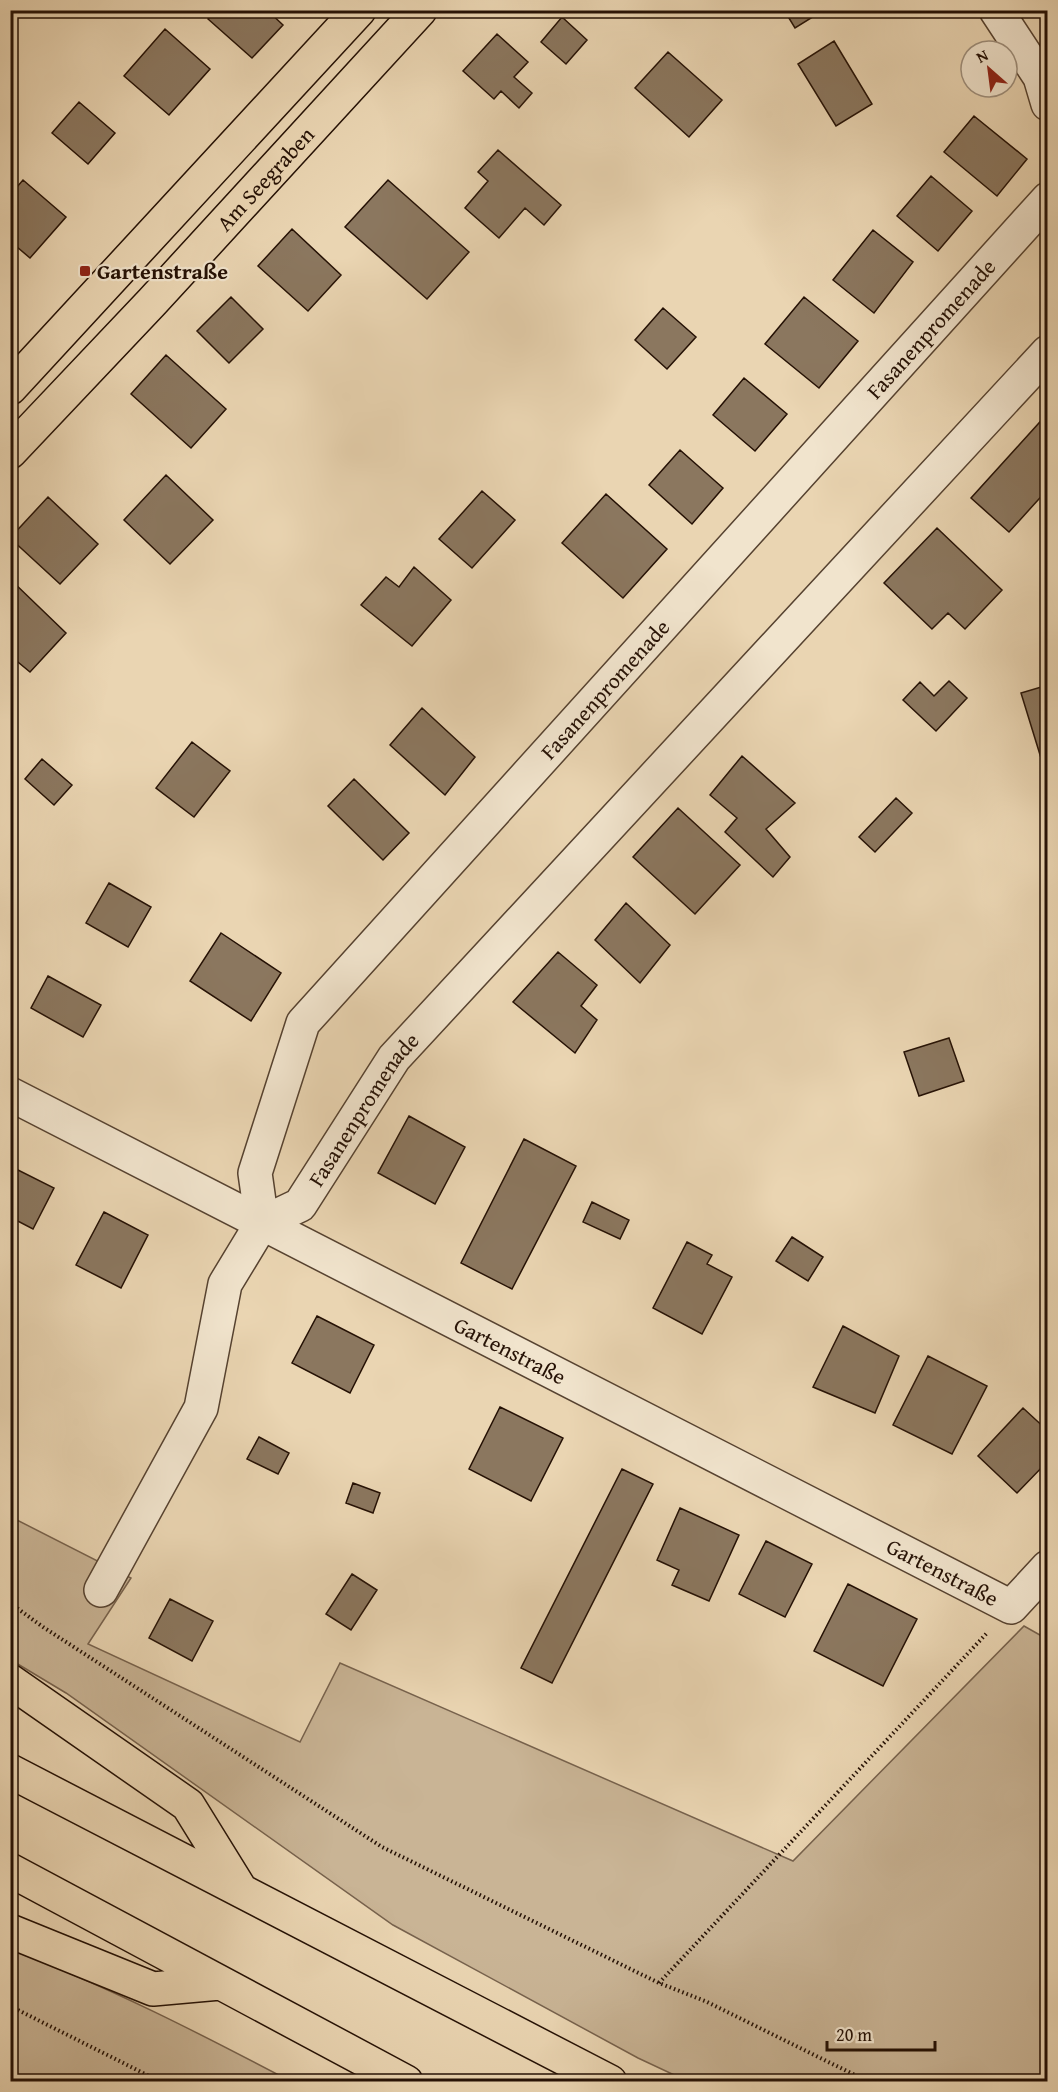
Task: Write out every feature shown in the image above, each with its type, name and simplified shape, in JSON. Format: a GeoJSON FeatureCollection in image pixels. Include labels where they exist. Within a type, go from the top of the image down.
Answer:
{"type":"FeatureCollection","features":[{"type":"Feature","properties":{"kind":"main road","name":"Am Seegraben"},"geometry":{"type":"LineString","coordinates":[[10,388],[359,10]]}},
{"type":"Feature","properties":{"kind":"main road","name":"Am Seegraben"},"geometry":{"type":"LineString","coordinates":[[10,452],[152,302],[420,10]]}},
{"type":"Feature","properties":{"kind":"main road"},"geometry":{"type":"LineString","coordinates":[[10,1681],[188,1805],[240,1889]]}},
{"type":"Feature","properties":{"kind":"main road"},"geometry":{"type":"LineString","coordinates":[[10,1771],[610,2082]]}},
{"type":"Feature","properties":{"kind":"main road"},"geometry":{"type":"LineString","coordinates":[[10,1870],[406,2082]]}},
{"type":"Feature","properties":{"kind":"main road"},"geometry":{"type":"LineString","coordinates":[[10,1931],[153,1989],[220,1983]]}},
{"type":"Feature","properties":{"kind":"street"},"geometry":{"type":"LineString","coordinates":[[996,10],[1040,77],[1047,104]]}},
{"type":"Feature","properties":{"kind":"street","name":"Fasanenpromenade"},"geometry":{"type":"LineString","coordinates":[[1047,199],[303,1023],[255,1173],[262,1223],[300,1205],[394,1058],[1047,352]]}},
{"type":"Feature","properties":{"kind":"street","name":"Gartenstraße"},"geometry":{"type":"LineString","coordinates":[[10,1094],[1011,1607]]}},
{"type":"Feature","properties":{"kind":"street"},"geometry":{"type":"LineString","coordinates":[[101,1590],[201,1408],[225,1284],[262,1223]]}},
{"type":"Feature","properties":{"kind":"street"},"geometry":{"type":"LineString","coordinates":[[1011,1607],[1047,1567]]}},
{"type":"Feature","properties":{"kind":"path"},"geometry":{"type":"LineString","coordinates":[[10,1603],[43,1628],[382,1847],[659,1983],[705,2001],[869,2082]]}},
{"type":"Feature","properties":{"kind":"path"},"geometry":{"type":"LineString","coordinates":[[659,1983],[1011,1607]]}},
{"type":"Feature","properties":{"kind":"path"},"geometry":{"type":"LineString","coordinates":[[10,2006],[161,2082]]}},
{"type":"Feature","properties":{"kind":"shaded area"},"geometry":{"type":"Polygon","coordinates":[[[11,1517],[131,1578],[88,1644],[300,1742],[340,1663],[793,1861],[1024,1626],[1047,1639],[1047,2081],[687,2081],[638,2058],[393,1925],[66,1693],[11,1660],[11,1517]]]}},
{"type":"Feature","properties":{"kind":"shaded area"},"geometry":{"type":"Polygon","coordinates":[[[10,1949],[82,1978],[152,2011],[290,2081],[11,2081],[10,1949]]]}},
{"type":"Feature","properties":{"kind":"building"},"geometry":{"type":"Polygon","coordinates":[[[216,10],[267,10],[283,25],[252,58],[208,19],[216,10]]]}},
{"type":"Feature","properties":{"kind":"building"},"geometry":{"type":"Polygon","coordinates":[[[784,10],[824,10],[795,28],[784,10]]]}},
{"type":"Feature","properties":{"kind":"building"},"geometry":{"type":"Polygon","coordinates":[[[562,17],[587,40],[566,64],[541,42],[562,17]]]}},
{"type":"Feature","properties":{"kind":"building"},"geometry":{"type":"Polygon","coordinates":[[[165,29],[210,69],[169,115],[124,76],[165,29]]]}},
{"type":"Feature","properties":{"kind":"building"},"geometry":{"type":"Polygon","coordinates":[[[497,34],[528,62],[514,77],[532,93],[519,108],[501,91],[494,99],[463,71],[497,34]]]}},
{"type":"Feature","properties":{"kind":"building"},"geometry":{"type":"Polygon","coordinates":[[[834,41],[872,104],[836,126],[798,64],[834,41]]]}},
{"type":"Feature","properties":{"kind":"building"},"geometry":{"type":"Polygon","coordinates":[[[668,52],[722,100],[689,137],[635,88],[668,52]]]}},
{"type":"Feature","properties":{"kind":"building"},"geometry":{"type":"Polygon","coordinates":[[[79,102],[115,133],[88,164],[52,133],[79,102]]]}},
{"type":"Feature","properties":{"kind":"building"},"geometry":{"type":"Polygon","coordinates":[[[974,116],[1027,159],[997,196],[944,152],[974,116]]]}},
{"type":"Feature","properties":{"kind":"building"},"geometry":{"type":"Polygon","coordinates":[[[498,150],[561,205],[544,225],[525,208],[499,238],[465,208],[488,181],[478,172],[498,150]]]}},
{"type":"Feature","properties":{"kind":"building"},"geometry":{"type":"Polygon","coordinates":[[[931,176],[972,211],[938,251],[897,216],[931,176]]]}},
{"type":"Feature","properties":{"kind":"building"},"geometry":{"type":"Polygon","coordinates":[[[23,180],[66,217],[30,258],[10,241],[10,195],[23,180]]]}},
{"type":"Feature","properties":{"kind":"building"},"geometry":{"type":"Polygon","coordinates":[[[388,180],[469,252],[427,299],[345,227],[388,180]]]}},
{"type":"Feature","properties":{"kind":"building"},"geometry":{"type":"Polygon","coordinates":[[[292,229],[341,275],[308,311],[258,266],[292,229]]]}},
{"type":"Feature","properties":{"kind":"building"},"geometry":{"type":"Polygon","coordinates":[[[873,230],[913,262],[874,313],[833,280],[873,230]]]}},
{"type":"Feature","properties":{"kind":"building"},"geometry":{"type":"Polygon","coordinates":[[[231,297],[263,329],[229,363],[197,331],[231,297]]]}},
{"type":"Feature","properties":{"kind":"building"},"geometry":{"type":"Polygon","coordinates":[[[804,297],[858,341],[819,388],[765,344],[804,297]]]}},
{"type":"Feature","properties":{"kind":"building"},"geometry":{"type":"Polygon","coordinates":[[[663,308],[696,337],[667,369],[635,340],[663,308]]]}},
{"type":"Feature","properties":{"kind":"building"},"geometry":{"type":"Polygon","coordinates":[[[166,355],[226,409],[191,448],[131,394],[166,355]]]}},
{"type":"Feature","properties":{"kind":"building"},"geometry":{"type":"Polygon","coordinates":[[[744,378],[787,414],[755,451],[713,415],[744,378]]]}},
{"type":"Feature","properties":{"kind":"building"},"geometry":{"type":"Polygon","coordinates":[[[1048,413],[1048,489],[1009,532],[971,498],[1048,413]]]}},
{"type":"Feature","properties":{"kind":"building"},"geometry":{"type":"Polygon","coordinates":[[[680,450],[723,488],[692,524],[649,485],[680,450]]]}},
{"type":"Feature","properties":{"kind":"building"},"geometry":{"type":"Polygon","coordinates":[[[166,475],[213,520],[170,564],[124,520],[166,475]]]}},
{"type":"Feature","properties":{"kind":"building"},"geometry":{"type":"Polygon","coordinates":[[[482,491],[515,520],[472,568],[439,539],[482,491]]]}},
{"type":"Feature","properties":{"kind":"building"},"geometry":{"type":"Polygon","coordinates":[[[606,494],[667,549],[623,598],[562,543],[606,494]]]}},
{"type":"Feature","properties":{"kind":"building"},"geometry":{"type":"Polygon","coordinates":[[[48,497],[98,544],[60,584],[10,538],[48,497]]]}},
{"type":"Feature","properties":{"kind":"building"},"geometry":{"type":"Polygon","coordinates":[[[937,528],[1002,590],[965,629],[948,613],[932,629],[884,583],[937,528]]]}},
{"type":"Feature","properties":{"kind":"building"},"geometry":{"type":"Polygon","coordinates":[[[414,567],[451,600],[412,646],[361,605],[386,577],[399,587],[414,567]]]}},
{"type":"Feature","properties":{"kind":"building"},"geometry":{"type":"Polygon","coordinates":[[[11,580],[66,633],[30,672],[13,658],[10,661],[11,580]]]}},
{"type":"Feature","properties":{"kind":"building"},"geometry":{"type":"Polygon","coordinates":[[[949,681],[967,698],[936,731],[903,700],[920,682],[934,696],[949,681]]]}},
{"type":"Feature","properties":{"kind":"building"},"geometry":{"type":"Polygon","coordinates":[[[1048,685],[1048,756],[1041,758],[1021,693],[1048,685]]]}},
{"type":"Feature","properties":{"kind":"building"},"geometry":{"type":"Polygon","coordinates":[[[422,708],[475,757],[445,795],[390,745],[422,708]]]}},
{"type":"Feature","properties":{"kind":"building"},"geometry":{"type":"Polygon","coordinates":[[[192,742],[230,771],[194,817],[156,788],[192,742]]]}},
{"type":"Feature","properties":{"kind":"building"},"geometry":{"type":"Polygon","coordinates":[[[742,756],[795,803],[766,829],[790,857],[773,877],[725,832],[737,818],[710,795],[742,756]]]}},
{"type":"Feature","properties":{"kind":"building"},"geometry":{"type":"Polygon","coordinates":[[[42,759],[72,785],[54,805],[25,779],[42,759]]]}},
{"type":"Feature","properties":{"kind":"building"},"geometry":{"type":"Polygon","coordinates":[[[354,779],[409,833],[383,860],[328,806],[354,779]]]}},
{"type":"Feature","properties":{"kind":"building"},"geometry":{"type":"Polygon","coordinates":[[[896,798],[912,813],[875,852],[859,837],[896,798]]]}},
{"type":"Feature","properties":{"kind":"building"},"geometry":{"type":"Polygon","coordinates":[[[678,808],[740,865],[695,914],[633,857],[678,808]]]}},
{"type":"Feature","properties":{"kind":"building"},"geometry":{"type":"Polygon","coordinates":[[[109,883],[151,907],[128,947],[86,923],[109,883]]]}},
{"type":"Feature","properties":{"kind":"building"},"geometry":{"type":"Polygon","coordinates":[[[626,903],[670,945],[640,983],[595,940],[626,903]]]}},
{"type":"Feature","properties":{"kind":"building"},"geometry":{"type":"Polygon","coordinates":[[[221,933],[281,973],[251,1021],[190,981],[221,933]]]}},
{"type":"Feature","properties":{"kind":"building"},"geometry":{"type":"Polygon","coordinates":[[[558,952],[597,985],[581,1006],[597,1020],[575,1053],[513,1002],[558,952]]]}},
{"type":"Feature","properties":{"kind":"building"},"geometry":{"type":"Polygon","coordinates":[[[48,976],[101,1005],[83,1037],[31,1008],[48,976]]]}},
{"type":"Feature","properties":{"kind":"building"},"geometry":{"type":"Polygon","coordinates":[[[949,1038],[964,1081],[919,1096],[904,1052],[949,1038]]]}},
{"type":"Feature","properties":{"kind":"building"},"geometry":{"type":"Polygon","coordinates":[[[409,1116],[465,1147],[435,1204],[378,1173],[409,1116]]]}},
{"type":"Feature","properties":{"kind":"building"},"geometry":{"type":"Polygon","coordinates":[[[524,1139],[576,1166],[512,1289],[461,1263],[524,1139]]]}},
{"type":"Feature","properties":{"kind":"building"},"geometry":{"type":"Polygon","coordinates":[[[10,1166],[54,1188],[33,1229],[10,1217],[10,1166]]]}},
{"type":"Feature","properties":{"kind":"building"},"geometry":{"type":"Polygon","coordinates":[[[592,1202],[629,1220],[620,1239],[583,1222],[592,1202]]]}},
{"type":"Feature","properties":{"kind":"building"},"geometry":{"type":"Polygon","coordinates":[[[104,1212],[148,1235],[121,1288],[76,1265],[104,1212]]]}},
{"type":"Feature","properties":{"kind":"building"},"geometry":{"type":"Polygon","coordinates":[[[792,1237],[823,1257],[808,1281],[776,1261],[792,1237]]]}},
{"type":"Feature","properties":{"kind":"building"},"geometry":{"type":"Polygon","coordinates":[[[687,1242],[712,1255],[707,1264],[732,1277],[702,1334],[653,1308],[687,1242]]]}},
{"type":"Feature","properties":{"kind":"building"},"geometry":{"type":"Polygon","coordinates":[[[317,1316],[374,1345],[350,1393],[292,1363],[317,1316]]]}},
{"type":"Feature","properties":{"kind":"building"},"geometry":{"type":"Polygon","coordinates":[[[843,1326],[899,1356],[875,1413],[813,1387],[843,1326]]]}},
{"type":"Feature","properties":{"kind":"building"},"geometry":{"type":"Polygon","coordinates":[[[928,1356],[987,1386],[952,1454],[893,1425],[928,1356]]]}},
{"type":"Feature","properties":{"kind":"building"},"geometry":{"type":"Polygon","coordinates":[[[500,1407],[563,1438],[531,1501],[469,1469],[500,1407]]]}},
{"type":"Feature","properties":{"kind":"building"},"geometry":{"type":"Polygon","coordinates":[[[1023,1408],[1048,1431],[1048,1461],[1017,1493],[978,1456],[1023,1408]]]}},
{"type":"Feature","properties":{"kind":"building"},"geometry":{"type":"Polygon","coordinates":[[[259,1437],[289,1453],[278,1474],[247,1459],[259,1437]]]}},
{"type":"Feature","properties":{"kind":"building"},"geometry":{"type":"Polygon","coordinates":[[[622,1469],[653,1484],[552,1683],[521,1668],[622,1469]]]}},
{"type":"Feature","properties":{"kind":"building"},"geometry":{"type":"Polygon","coordinates":[[[353,1483],[380,1493],[373,1513],[346,1503],[353,1483]]]}},
{"type":"Feature","properties":{"kind":"building"},"geometry":{"type":"Polygon","coordinates":[[[680,1508],[739,1535],[709,1601],[672,1585],[679,1570],[657,1560],[680,1508]]]}},
{"type":"Feature","properties":{"kind":"building"},"geometry":{"type":"Polygon","coordinates":[[[766,1541],[812,1564],[785,1617],[739,1594],[766,1541]]]}},
{"type":"Feature","properties":{"kind":"building"},"geometry":{"type":"Polygon","coordinates":[[[352,1574],[377,1590],[351,1630],[326,1614],[352,1574]]]}},
{"type":"Feature","properties":{"kind":"building"},"geometry":{"type":"Polygon","coordinates":[[[848,1584],[917,1619],[883,1686],[814,1651],[848,1584]]]}},
{"type":"Feature","properties":{"kind":"building"},"geometry":{"type":"Polygon","coordinates":[[[170,1599],[213,1621],[192,1661],[149,1638],[170,1599]]]}},
{"type":"Feature","properties":{"kind":"place","name":"Gartenstraße"},"geometry":{"type":"Point","coordinates":[85,271]}}]}
